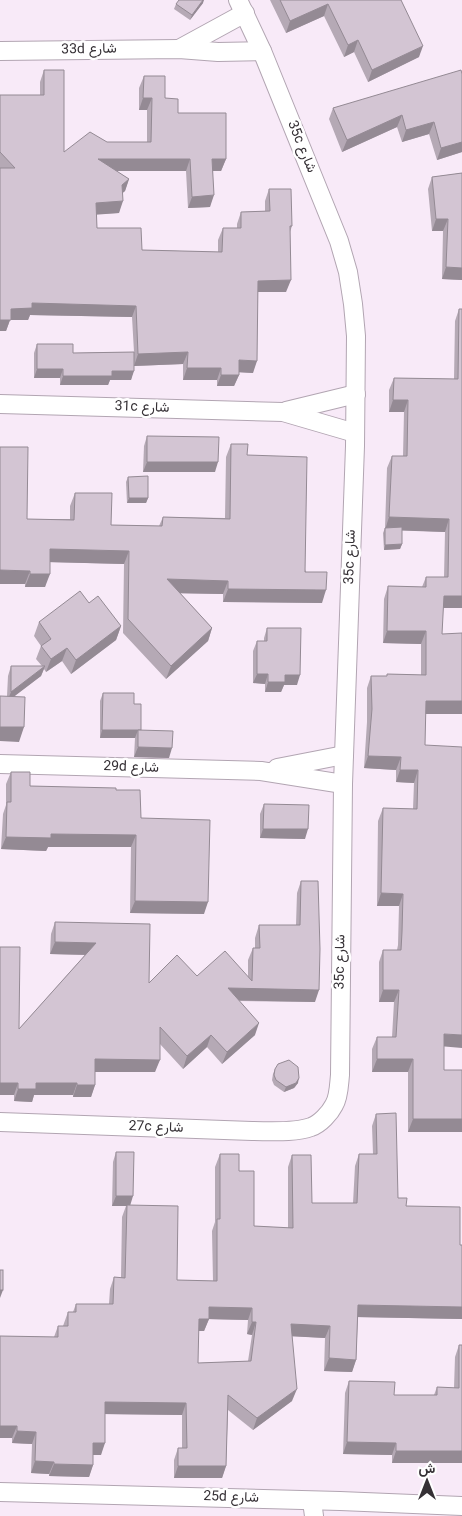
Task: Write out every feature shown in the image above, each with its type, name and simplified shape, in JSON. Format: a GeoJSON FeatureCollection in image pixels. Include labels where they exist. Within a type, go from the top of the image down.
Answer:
{"type":"FeatureCollection","features":[{"type":"Feature","properties":{"kind":"street","name":"33d شارع"},"geometry":{"type":"LineString","coordinates":[[179,49],[242,7]]}},
{"type":"Feature","properties":{"kind":"street","name":"35c شارع"},"geometry":{"type":"LineString","coordinates":[[242,7],[262,51],[339,241],[348,272],[356,336],[355,433],[343,784],[340,1075],[334,1105],[312,1127]]}},
{"type":"Feature","properties":{"kind":"street","name":"33d شارع"},"geometry":{"type":"LineString","coordinates":[[0,51],[179,49],[218,52],[262,51]]}},
{"type":"Feature","properties":{"kind":"street","name":"31c شارع"},"geometry":{"type":"LineString","coordinates":[[283,412],[356,394]]}},
{"type":"Feature","properties":{"kind":"street","name":"31c شارع"},"geometry":{"type":"LineString","coordinates":[[0,404],[283,412],[355,433]]}},
{"type":"Feature","properties":{"kind":"street","name":"29d شارع"},"geometry":{"type":"LineString","coordinates":[[261,771],[344,756]]}},
{"type":"Feature","properties":{"kind":"street","name":"29d شارع"},"geometry":{"type":"LineString","coordinates":[[0,764],[261,771],[343,784]]}},
{"type":"Feature","properties":{"kind":"street","name":"27c شارع"},"geometry":{"type":"LineString","coordinates":[[0,1122],[272,1132],[312,1127]]}},
{"type":"Feature","properties":{"kind":"street","name":"25d شارع"},"geometry":{"type":"LineString","coordinates":[[0,1492],[313,1508],[462,1506]]}},
{"type":"Feature","properties":{"kind":"building"},"geometry":{"type":"Polygon","coordinates":[[[179,0],[203,0],[192,15],[176,4],[179,0]]]}},
{"type":"Feature","properties":{"kind":"building"},"geometry":{"type":"Polygon","coordinates":[[[280,0],[401,0],[423,46],[372,70],[358,40],[348,45],[328,4],[290,21],[280,0]]]}},
{"type":"Feature","properties":{"kind":"building"},"geometry":{"type":"Polygon","coordinates":[[[44,70],[64,70],[64,152],[90,132],[107,142],[151,142],[152,98],[143,98],[144,76],[165,76],[165,98],[178,99],[178,113],[226,113],[226,159],[212,159],[214,195],[192,197],[190,159],[98,159],[129,179],[122,185],[123,201],[96,203],[97,228],[141,228],[142,250],[222,252],[223,228],[241,228],[241,212],[270,211],[269,189],[291,189],[291,280],[258,281],[257,361],[239,360],[239,375],[221,375],[221,368],[187,368],[188,352],[138,354],[136,306],[32,303],[32,308],[11,309],[11,320],[0,320],[0,168],[15,168],[0,152],[0,95],[44,95],[44,70]]]}},
{"type":"Feature","properties":{"kind":"building"},"geometry":{"type":"Polygon","coordinates":[[[461,70],[462,142],[441,148],[434,122],[406,130],[402,115],[347,140],[333,108],[461,70]]]}},
{"type":"Feature","properties":{"kind":"building"},"geometry":{"type":"Polygon","coordinates":[[[462,173],[462,268],[446,267],[448,219],[436,219],[432,177],[462,173]]]}},
{"type":"Feature","properties":{"kind":"building"},"geometry":{"type":"Polygon","coordinates":[[[459,309],[462,309],[462,596],[444,596],[442,634],[462,633],[462,701],[426,701],[425,745],[462,747],[462,1035],[444,1034],[444,1070],[462,1070],[462,1119],[413,1119],[413,1059],[377,1059],[377,1037],[396,1037],[399,990],[383,990],[383,950],[401,950],[403,894],[381,893],[383,808],[417,809],[418,770],[400,770],[401,757],[368,756],[372,709],[371,676],[387,676],[387,674],[426,675],[426,631],[387,631],[388,586],[426,587],[426,577],[448,577],[449,519],[389,517],[392,456],[407,456],[408,400],[393,400],[394,378],[458,379],[459,309]]]}},
{"type":"Feature","properties":{"kind":"building"},"geometry":{"type":"Polygon","coordinates":[[[37,344],[73,344],[73,353],[134,352],[134,371],[112,371],[112,376],[63,376],[63,369],[37,369],[37,344]]]}},
{"type":"Feature","properties":{"kind":"building"},"geometry":{"type":"Polygon","coordinates":[[[147,436],[219,437],[218,462],[147,462],[147,436]]]}},
{"type":"Feature","properties":{"kind":"building"},"geometry":{"type":"Polygon","coordinates":[[[231,444],[248,444],[247,455],[307,457],[305,572],[327,572],[326,590],[228,589],[228,581],[167,579],[212,628],[171,666],[128,619],[129,551],[50,549],[50,574],[30,574],[30,571],[0,570],[0,447],[28,447],[27,519],[74,520],[75,493],[112,493],[111,525],[162,526],[163,517],[230,519],[231,444]]]}},
{"type":"Feature","properties":{"kind":"building"},"geometry":{"type":"Polygon","coordinates":[[[148,476],[148,498],[129,498],[128,477],[148,476]]]}},
{"type":"Feature","properties":{"kind":"building"},"geometry":{"type":"Polygon","coordinates":[[[402,527],[402,544],[385,545],[385,528],[402,527]]]}},
{"type":"Feature","properties":{"kind":"building"},"geometry":{"type":"Polygon","coordinates":[[[80,591],[89,603],[98,596],[121,626],[76,660],[67,648],[51,659],[41,646],[51,639],[39,622],[80,591]]]}},
{"type":"Feature","properties":{"kind":"building"},"geometry":{"type":"Polygon","coordinates":[[[267,628],[301,628],[300,675],[285,675],[285,682],[268,682],[268,674],[257,674],[257,641],[267,641],[267,628]]]}},
{"type":"Feature","properties":{"kind":"building"},"geometry":{"type":"Polygon","coordinates":[[[11,666],[45,666],[11,692],[11,666]]]}},
{"type":"Feature","properties":{"kind":"building"},"geometry":{"type":"Polygon","coordinates":[[[103,693],[134,693],[134,704],[141,704],[141,730],[102,730],[103,693]]]}},
{"type":"Feature","properties":{"kind":"building"},"geometry":{"type":"Polygon","coordinates":[[[0,696],[25,697],[24,727],[0,727],[0,696]]]}},
{"type":"Feature","properties":{"kind":"building"},"geometry":{"type":"Polygon","coordinates":[[[138,730],[173,731],[172,748],[138,747],[138,730]]]}},
{"type":"Feature","properties":{"kind":"building"},"geometry":{"type":"Polygon","coordinates":[[[11,772],[30,772],[30,786],[140,790],[141,818],[210,820],[208,902],[135,901],[136,835],[51,834],[51,838],[6,837],[7,802],[11,802],[11,772]]]}},
{"type":"Feature","properties":{"kind":"building"},"geometry":{"type":"Polygon","coordinates":[[[264,804],[309,805],[308,829],[263,829],[264,804]]]}},
{"type":"Feature","properties":{"kind":"building"},"geometry":{"type":"Polygon","coordinates":[[[301,881],[318,881],[319,990],[228,988],[259,1023],[227,1052],[211,1035],[187,1056],[160,1027],[160,1060],[95,1059],[95,1085],[36,1083],[36,1089],[18,1089],[18,1083],[0,1083],[0,947],[20,947],[19,1029],[96,943],[55,942],[55,922],[150,924],[149,983],[177,955],[197,976],[225,951],[252,981],[253,948],[260,948],[259,925],[300,925],[301,881]]]}},
{"type":"Feature","properties":{"kind":"building"},"geometry":{"type":"Polygon","coordinates":[[[289,1060],[298,1067],[299,1078],[296,1083],[286,1087],[276,1080],[274,1075],[278,1064],[289,1060]]]}},
{"type":"Feature","properties":{"kind":"building"},"geometry":{"type":"Polygon","coordinates":[[[396,1113],[398,1198],[407,1198],[406,1206],[460,1207],[462,1307],[358,1305],[356,1360],[329,1358],[330,1326],[291,1324],[297,1389],[257,1418],[228,1395],[226,1466],[178,1466],[178,1448],[187,1448],[186,1403],[105,1402],[105,1443],[93,1443],[93,1465],[54,1464],[54,1462],[35,1461],[36,1432],[17,1431],[17,1426],[0,1426],[0,1336],[58,1337],[58,1326],[68,1326],[68,1312],[76,1312],[76,1304],[113,1304],[114,1277],[125,1278],[127,1205],[178,1206],[177,1280],[217,1281],[217,1219],[220,1219],[220,1154],[239,1154],[239,1171],[254,1171],[254,1226],[293,1228],[292,1155],[311,1155],[312,1203],[357,1203],[359,1154],[377,1154],[376,1114],[396,1113]],[[209,1307],[209,1319],[199,1319],[198,1363],[251,1361],[256,1322],[252,1322],[252,1308],[209,1307]]]}},
{"type":"Feature","properties":{"kind":"building"},"geometry":{"type":"Polygon","coordinates":[[[116,1152],[134,1152],[133,1196],[116,1196],[116,1152]]]}},
{"type":"Feature","properties":{"kind":"building"},"geometry":{"type":"Polygon","coordinates":[[[0,1270],[3,1270],[3,1290],[0,1290],[0,1270]]]}},
{"type":"Feature","properties":{"kind":"building"},"geometry":{"type":"Polygon","coordinates":[[[459,1345],[462,1345],[462,1451],[396,1451],[396,1443],[347,1442],[349,1381],[395,1382],[394,1395],[437,1395],[437,1387],[459,1388],[459,1345]]]}}]}
